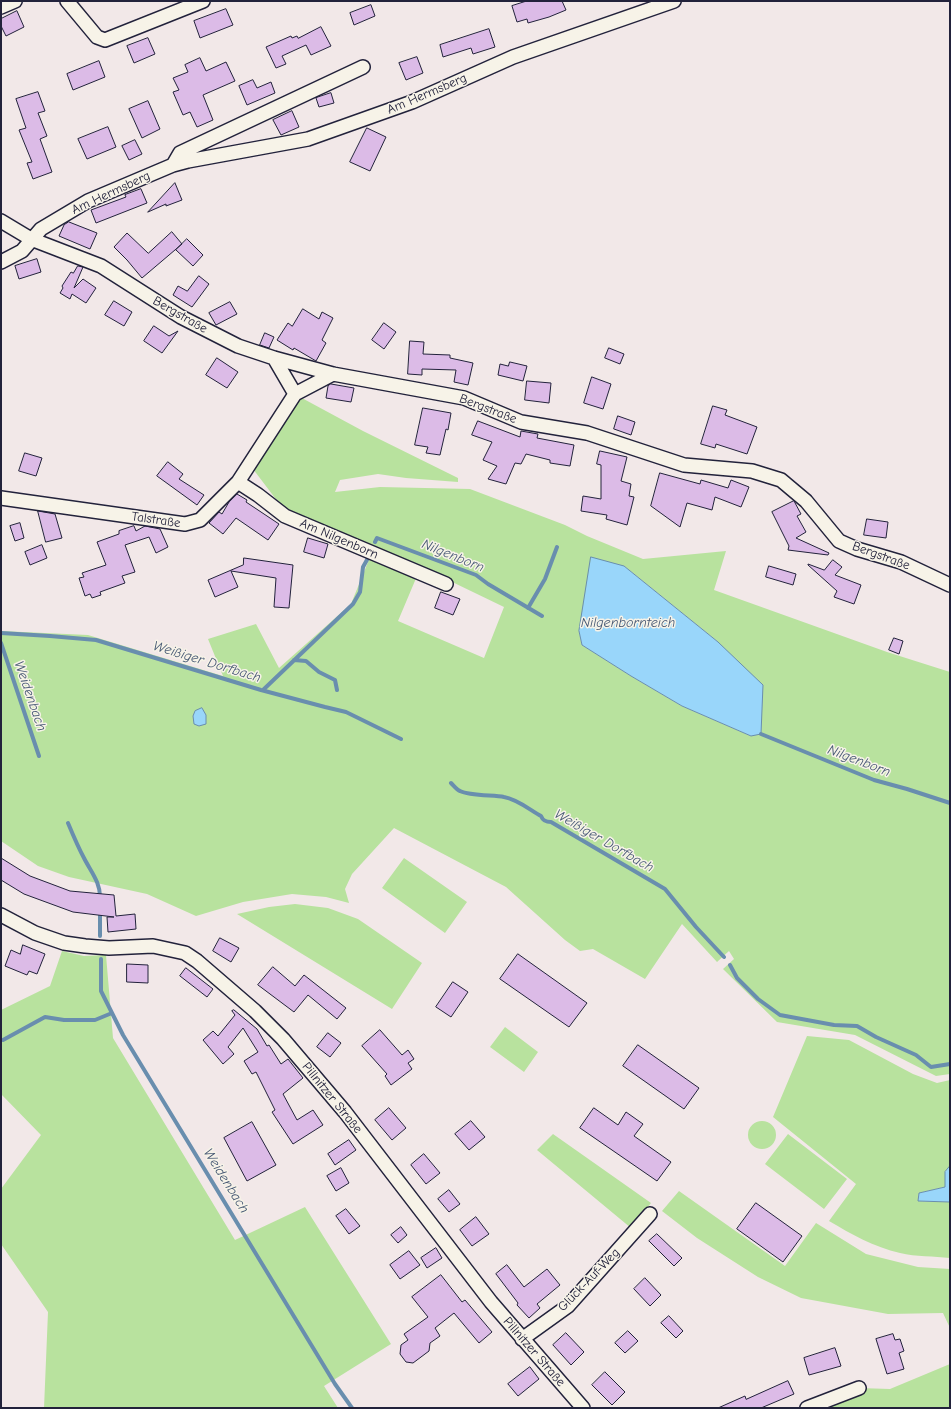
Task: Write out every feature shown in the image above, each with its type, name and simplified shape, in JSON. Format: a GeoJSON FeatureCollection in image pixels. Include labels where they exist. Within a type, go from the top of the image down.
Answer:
{"type":"FeatureCollection","features":[{"type":"Feature","properties":{"kind":"street"},"geometry":{"type":"LineString","coordinates":[[1,7],[15,1]]}},
{"type":"Feature","properties":{"kind":"street"},"geometry":{"type":"LineString","coordinates":[[67,1],[97,37],[105,40],[203,1]]}},
{"type":"Feature","properties":{"kind":"street","name":"Am Hermsberg"},"geometry":{"type":"LineString","coordinates":[[32,239],[40,229],[88,201],[173,165],[188,161],[308,140],[412,102],[512,57],[674,1]]}},
{"type":"Feature","properties":{"kind":"street","name":"Am Hermsberg"},"geometry":{"type":"LineString","coordinates":[[173,165],[180,153],[363,68]]}},
{"type":"Feature","properties":{"kind":"street","name":"Bergstraße"},"geometry":{"type":"LineString","coordinates":[[1,221],[32,239],[101,266],[181,317],[238,346],[274,358],[333,374],[464,398],[521,422],[587,434],[684,465],[752,471],[781,480],[806,501],[839,541],[857,549],[901,562],[950,585]]}},
{"type":"Feature","properties":{"kind":"street"},"geometry":{"type":"LineString","coordinates":[[1,262],[22,251],[32,239]]}},
{"type":"Feature","properties":{"kind":"street"},"geometry":{"type":"LineString","coordinates":[[274,358],[295,394]]}},
{"type":"Feature","properties":{"kind":"street","name":"Talstraße"},"geometry":{"type":"LineString","coordinates":[[1,498],[185,524],[200,520],[238,482],[295,394],[333,374]]}},
{"type":"Feature","properties":{"kind":"street","name":"Am Nilgenborn"},"geometry":{"type":"LineString","coordinates":[[238,482],[258,494],[285,516],[446,584]]}},
{"type":"Feature","properties":{"kind":"street","name":"Pillnitzer Straße"},"geometry":{"type":"LineString","coordinates":[[1,914],[35,933],[64,943],[109,948],[153,946],[185,953],[197,961],[255,1011],[283,1039],[344,1112],[486,1296],[583,1408]]}},
{"type":"Feature","properties":{"kind":"street","name":"Glück-Auf-Weg"},"geometry":{"type":"LineString","coordinates":[[522,1339],[568,1306],[650,1214]]}},
{"type":"Feature","properties":{"kind":"street"},"geometry":{"type":"LineString","coordinates":[[807,1408],[859,1388]]}},
{"type":"Feature","properties":{"kind":"green space"},"geometry":{"type":"Polygon","coordinates":[[[300,397],[363,431],[458,478],[458,482],[378,474],[340,480],[335,492],[380,487],[470,489],[565,525],[587,536],[643,559],[726,551],[714,590],[887,652],[950,672],[950,1074],[936,1076],[855,1035],[777,1022],[723,969],[734,959],[729,951],[717,962],[682,924],[645,979],[593,949],[580,951],[565,940],[506,887],[394,828],[352,874],[345,889],[349,903],[326,897],[292,894],[243,902],[196,916],[147,894],[69,877],[38,866],[1,841],[1,631],[88,635],[223,676],[208,639],[256,624],[279,668],[351,604],[370,557],[417,576],[398,621],[484,658],[504,607],[446,579],[292,514],[275,498],[253,469],[300,397]],[[624,566],[583,612],[579,631],[582,645],[631,676],[682,706],[751,736],[718,642],[624,566]]]}},
{"type":"Feature","properties":{"kind":"green space"},"geometry":{"type":"Polygon","coordinates":[[[404,858],[467,902],[445,933],[382,888],[404,858]]]}},
{"type":"Feature","properties":{"kind":"green space"},"geometry":{"type":"Polygon","coordinates":[[[295,904],[328,908],[358,919],[422,963],[392,1009],[237,914],[269,907],[295,904]]]}},
{"type":"Feature","properties":{"kind":"green space"},"geometry":{"type":"Polygon","coordinates":[[[62,951],[84,956],[106,955],[113,1038],[235,1240],[305,1207],[391,1344],[324,1386],[338,1408],[44,1408],[48,1312],[1,1244],[1,1189],[41,1135],[1,1094],[1,1010],[50,986],[62,951]]]}},
{"type":"Feature","properties":{"kind":"green space"},"geometry":{"type":"Polygon","coordinates":[[[505,1027],[538,1052],[524,1072],[490,1047],[505,1027]]]}},
{"type":"Feature","properties":{"kind":"green space"},"geometry":{"type":"Polygon","coordinates":[[[807,1036],[849,1040],[913,1074],[937,1083],[950,1080],[950,1166],[945,1172],[945,1187],[919,1193],[918,1201],[950,1202],[950,1258],[912,1255],[890,1250],[863,1240],[829,1221],[856,1184],[773,1117],[807,1036]]]}},
{"type":"Feature","properties":{"kind":"green space"},"geometry":{"type":"Polygon","coordinates":[[[762,1121],[772,1125],[776,1135],[772,1145],[762,1149],[752,1145],[748,1135],[752,1125],[762,1121]]]}},
{"type":"Feature","properties":{"kind":"green space"},"geometry":{"type":"Polygon","coordinates":[[[553,1134],[651,1203],[631,1228],[537,1150],[553,1134]]]}},
{"type":"Feature","properties":{"kind":"green space"},"geometry":{"type":"Polygon","coordinates":[[[788,1134],[847,1179],[824,1209],[765,1164],[788,1134]]]}},
{"type":"Feature","properties":{"kind":"green space"},"geometry":{"type":"Polygon","coordinates":[[[679,1191],[785,1266],[816,1223],[866,1254],[918,1267],[950,1269],[950,1328],[943,1313],[888,1314],[801,1298],[758,1277],[697,1238],[662,1211],[679,1191]]]}},
{"type":"Feature","properties":{"kind":"green space"},"geometry":{"type":"Polygon","coordinates":[[[950,1364],[950,1408],[807,1408],[859,1388],[890,1389],[950,1364]]]}},
{"type":"Feature","properties":{"kind":"water","name":"Nilgenbornteich"},"geometry":{"type":"Polygon","coordinates":[[[591,557],[624,566],[718,642],[763,685],[761,734],[751,736],[682,706],[582,645],[579,631],[591,557]]]}},
{"type":"Feature","properties":{"kind":"water"},"geometry":{"type":"Polygon","coordinates":[[[202,708],[206,715],[206,724],[199,726],[194,724],[193,716],[195,711],[202,708]]]}},
{"type":"Feature","properties":{"kind":"water"},"geometry":{"type":"Polygon","coordinates":[[[950,1166],[950,1202],[918,1201],[919,1193],[945,1187],[945,1172],[950,1166]]]}},
{"type":"Feature","properties":{"kind":"building"},"geometry":{"type":"Polygon","coordinates":[[[527,1],[562,1],[566,10],[528,23],[527,19],[517,22],[512,6],[527,1]]]}},
{"type":"Feature","properties":{"kind":"building"},"geometry":{"type":"Polygon","coordinates":[[[371,5],[375,16],[354,25],[350,13],[371,5]]]}},
{"type":"Feature","properties":{"kind":"building"},"geometry":{"type":"Polygon","coordinates":[[[226,9],[233,25],[200,38],[194,21],[226,9]]]}},
{"type":"Feature","properties":{"kind":"building"},"geometry":{"type":"Polygon","coordinates":[[[17,11],[24,27],[6,36],[1,26],[1,19],[17,11]]]}},
{"type":"Feature","properties":{"kind":"building"},"geometry":{"type":"Polygon","coordinates":[[[321,27],[331,46],[311,55],[306,45],[282,56],[286,64],[276,68],[266,47],[291,36],[292,38],[297,36],[298,38],[321,27]]]}},
{"type":"Feature","properties":{"kind":"building"},"geometry":{"type":"Polygon","coordinates":[[[489,29],[495,47],[473,54],[471,48],[443,57],[440,45],[489,29]]]}},
{"type":"Feature","properties":{"kind":"building"},"geometry":{"type":"Polygon","coordinates":[[[148,38],[155,54],[134,63],[127,46],[148,38]]]}},
{"type":"Feature","properties":{"kind":"building"},"geometry":{"type":"Polygon","coordinates":[[[417,57],[423,73],[406,80],[399,63],[417,57]]]}},
{"type":"Feature","properties":{"kind":"building"},"geometry":{"type":"Polygon","coordinates":[[[200,58],[206,71],[226,62],[235,81],[203,95],[213,120],[197,127],[190,112],[183,115],[173,92],[179,90],[173,78],[188,72],[185,65],[200,58]]]}},
{"type":"Feature","properties":{"kind":"building"},"geometry":{"type":"Polygon","coordinates":[[[99,61],[105,77],[73,90],[67,74],[99,61]]]}},
{"type":"Feature","properties":{"kind":"building"},"geometry":{"type":"Polygon","coordinates":[[[253,80],[257,88],[271,82],[275,93],[247,105],[239,86],[253,80]]]}},
{"type":"Feature","properties":{"kind":"building"},"geometry":{"type":"Polygon","coordinates":[[[38,92],[45,111],[38,113],[47,136],[40,139],[52,172],[33,179],[27,163],[32,162],[19,130],[26,128],[16,99],[38,92]]]}},
{"type":"Feature","properties":{"kind":"building"},"geometry":{"type":"Polygon","coordinates":[[[331,93],[334,103],[319,107],[316,98],[331,93]]]}},
{"type":"Feature","properties":{"kind":"building"},"geometry":{"type":"Polygon","coordinates":[[[148,101],[160,129],[142,138],[129,109],[148,101]]]}},
{"type":"Feature","properties":{"kind":"building"},"geometry":{"type":"Polygon","coordinates":[[[292,111],[299,127],[281,135],[273,120],[292,111]]]}},
{"type":"Feature","properties":{"kind":"building"},"geometry":{"type":"Polygon","coordinates":[[[108,127],[116,147],[87,159],[78,139],[108,127]]]}},
{"type":"Feature","properties":{"kind":"building"},"geometry":{"type":"Polygon","coordinates":[[[367,128],[386,137],[370,171],[350,162],[367,128]]]}},
{"type":"Feature","properties":{"kind":"building"},"geometry":{"type":"Polygon","coordinates":[[[135,140],[142,154],[129,160],[122,146],[135,140]]]}},
{"type":"Feature","properties":{"kind":"building"},"geometry":{"type":"Polygon","coordinates":[[[175,183],[182,200],[166,206],[166,204],[148,212],[175,183]]]}},
{"type":"Feature","properties":{"kind":"building"},"geometry":{"type":"Polygon","coordinates":[[[141,189],[147,203],[96,223],[91,210],[126,197],[125,195],[141,189]]]}},
{"type":"Feature","properties":{"kind":"building"},"geometry":{"type":"Polygon","coordinates":[[[69,222],[97,233],[90,249],[59,236],[64,225],[69,222]]]}},
{"type":"Feature","properties":{"kind":"building"},"geometry":{"type":"Polygon","coordinates":[[[172,232],[182,244],[142,278],[114,247],[127,233],[148,253],[172,232]]]}},
{"type":"Feature","properties":{"kind":"building"},"geometry":{"type":"Polygon","coordinates":[[[187,239],[203,255],[193,266],[176,250],[187,239]]]}},
{"type":"Feature","properties":{"kind":"building"},"geometry":{"type":"Polygon","coordinates":[[[37,259],[41,272],[19,279],[15,266],[37,259]]]}},
{"type":"Feature","properties":{"kind":"building"},"geometry":{"type":"Polygon","coordinates":[[[78,266],[83,267],[74,288],[83,279],[96,288],[86,303],[72,294],[70,299],[60,293],[63,288],[62,286],[71,272],[73,273],[78,266]]]}},
{"type":"Feature","properties":{"kind":"building"},"geometry":{"type":"Polygon","coordinates":[[[199,276],[209,284],[192,307],[173,295],[178,286],[187,291],[199,276]]]}},
{"type":"Feature","properties":{"kind":"building"},"geometry":{"type":"Polygon","coordinates":[[[114,301],[132,312],[124,326],[105,315],[114,301]]]}},
{"type":"Feature","properties":{"kind":"building"},"geometry":{"type":"Polygon","coordinates":[[[230,302],[237,314],[216,325],[209,313],[230,302]]]}},
{"type":"Feature","properties":{"kind":"building"},"geometry":{"type":"Polygon","coordinates":[[[303,309],[319,319],[322,312],[333,318],[322,340],[326,343],[316,361],[294,348],[293,350],[277,340],[288,323],[292,326],[303,309]]]}},
{"type":"Feature","properties":{"kind":"building"},"geometry":{"type":"Polygon","coordinates":[[[384,323],[396,332],[384,349],[372,340],[384,323]]]}},
{"type":"Feature","properties":{"kind":"building"},"geometry":{"type":"Polygon","coordinates":[[[154,326],[169,336],[178,331],[162,353],[144,341],[154,326]]]}},
{"type":"Feature","properties":{"kind":"building"},"geometry":{"type":"Polygon","coordinates":[[[265,333],[274,337],[269,348],[260,345],[265,333]]]}},
{"type":"Feature","properties":{"kind":"building"},"geometry":{"type":"Polygon","coordinates":[[[410,341],[424,342],[423,354],[450,355],[450,358],[473,363],[468,385],[454,382],[456,370],[422,369],[422,375],[408,374],[410,341]]]}},
{"type":"Feature","properties":{"kind":"building"},"geometry":{"type":"Polygon","coordinates":[[[609,348],[624,354],[620,364],[605,358],[609,348]]]}},
{"type":"Feature","properties":{"kind":"building"},"geometry":{"type":"Polygon","coordinates":[[[217,358],[238,372],[227,388],[206,375],[217,358]]]}},
{"type":"Feature","properties":{"kind":"building"},"geometry":{"type":"Polygon","coordinates":[[[510,362],[527,366],[523,381],[498,375],[500,364],[508,366],[510,362]]]}},
{"type":"Feature","properties":{"kind":"building"},"geometry":{"type":"Polygon","coordinates":[[[592,377],[611,384],[603,409],[584,403],[592,377]]]}},
{"type":"Feature","properties":{"kind":"building"},"geometry":{"type":"Polygon","coordinates":[[[527,381],[551,383],[549,403],[525,400],[527,381]]]}},
{"type":"Feature","properties":{"kind":"building"},"geometry":{"type":"Polygon","coordinates":[[[331,384],[354,388],[351,402],[326,398],[328,386],[331,384]]]}},
{"type":"Feature","properties":{"kind":"building"},"geometry":{"type":"Polygon","coordinates":[[[713,406],[727,410],[725,415],[757,427],[747,454],[716,444],[715,448],[701,444],[713,406]]]}},
{"type":"Feature","properties":{"kind":"building"},"geometry":{"type":"Polygon","coordinates":[[[423,408],[451,413],[448,430],[446,429],[440,455],[426,453],[428,447],[415,445],[423,408]]]}},
{"type":"Feature","properties":{"kind":"building"},"geometry":{"type":"Polygon","coordinates":[[[618,416],[635,422],[631,435],[614,429],[618,416]]]}},
{"type":"Feature","properties":{"kind":"building"},"geometry":{"type":"Polygon","coordinates":[[[478,421],[520,437],[521,431],[538,434],[537,438],[574,445],[570,466],[550,463],[550,460],[526,454],[521,464],[515,463],[506,484],[488,479],[497,466],[483,460],[492,442],[472,435],[478,421]]]}},
{"type":"Feature","properties":{"kind":"building"},"geometry":{"type":"Polygon","coordinates":[[[600,451],[627,457],[621,481],[631,484],[629,496],[634,497],[627,525],[606,519],[607,515],[581,511],[583,496],[601,499],[601,465],[597,464],[600,451]]]}},
{"type":"Feature","properties":{"kind":"building"},"geometry":{"type":"Polygon","coordinates":[[[25,453],[42,458],[36,476],[19,471],[25,453]]]}},
{"type":"Feature","properties":{"kind":"building"},"geometry":{"type":"Polygon","coordinates":[[[168,462],[183,474],[179,479],[204,495],[197,505],[157,476],[168,462]]]}},
{"type":"Feature","properties":{"kind":"building"},"geometry":{"type":"Polygon","coordinates":[[[660,473],[700,484],[701,480],[728,488],[731,480],[749,487],[741,507],[715,497],[712,510],[687,503],[680,527],[651,506],[660,473]]]}},
{"type":"Feature","properties":{"kind":"building"},"geometry":{"type":"Polygon","coordinates":[[[237,494],[247,500],[246,502],[279,524],[268,540],[236,518],[223,534],[209,523],[219,512],[222,514],[229,502],[237,494]]]}},
{"type":"Feature","properties":{"kind":"building"},"geometry":{"type":"Polygon","coordinates":[[[794,501],[801,514],[797,516],[806,532],[796,538],[829,553],[828,555],[788,550],[789,546],[772,512],[794,501]]]}},
{"type":"Feature","properties":{"kind":"building"},"geometry":{"type":"Polygon","coordinates":[[[38,511],[55,514],[62,538],[46,542],[38,511]]]}},
{"type":"Feature","properties":{"kind":"building"},"geometry":{"type":"Polygon","coordinates":[[[867,519],[888,522],[886,538],[864,535],[867,519]]]}},
{"type":"Feature","properties":{"kind":"building"},"geometry":{"type":"Polygon","coordinates":[[[20,523],[24,538],[15,541],[10,526],[20,523]]]}},
{"type":"Feature","properties":{"kind":"building"},"geometry":{"type":"Polygon","coordinates":[[[134,526],[136,531],[145,526],[160,529],[168,547],[156,553],[149,537],[125,545],[135,572],[122,576],[125,583],[100,592],[101,595],[92,598],[90,594],[85,596],[79,578],[84,577],[82,573],[106,565],[97,542],[119,534],[119,531],[134,526]]]}},
{"type":"Feature","properties":{"kind":"building"},"geometry":{"type":"Polygon","coordinates":[[[308,538],[328,544],[324,558],[304,552],[308,538]]]}},
{"type":"Feature","properties":{"kind":"building"},"geometry":{"type":"Polygon","coordinates":[[[42,545],[47,558],[30,565],[25,552],[42,545]]]}},
{"type":"Feature","properties":{"kind":"building"},"geometry":{"type":"Polygon","coordinates":[[[244,558],[293,565],[289,608],[274,607],[276,578],[231,571],[238,587],[215,597],[208,580],[243,565],[244,558]]]}},
{"type":"Feature","properties":{"kind":"building"},"geometry":{"type":"Polygon","coordinates":[[[833,560],[842,567],[835,575],[861,585],[854,604],[834,597],[837,591],[808,565],[824,570],[833,560]]]}},
{"type":"Feature","properties":{"kind":"building"},"geometry":{"type":"Polygon","coordinates":[[[769,566],[796,574],[793,585],[766,577],[769,566]]]}},
{"type":"Feature","properties":{"kind":"building"},"geometry":{"type":"Polygon","coordinates":[[[441,592],[460,599],[453,615],[435,608],[441,592]]]}},
{"type":"Feature","properties":{"kind":"building"},"geometry":{"type":"Polygon","coordinates":[[[894,638],[903,641],[899,654],[889,650],[894,638]]]}},
{"type":"Feature","properties":{"kind":"building"},"geometry":{"type":"Polygon","coordinates":[[[1,858],[30,876],[70,891],[114,895],[116,916],[135,914],[136,929],[108,932],[107,917],[114,917],[73,912],[24,894],[1,880],[1,858]]]}},
{"type":"Feature","properties":{"kind":"building"},"geometry":{"type":"Polygon","coordinates":[[[220,938],[239,948],[231,962],[213,951],[220,938]]]}},
{"type":"Feature","properties":{"kind":"building"},"geometry":{"type":"Polygon","coordinates":[[[23,945],[45,954],[37,974],[29,971],[27,975],[5,966],[11,950],[20,954],[23,945]]]}},
{"type":"Feature","properties":{"kind":"building"},"geometry":{"type":"Polygon","coordinates":[[[518,954],[587,1003],[569,1027],[500,979],[518,954]]]}},
{"type":"Feature","properties":{"kind":"building"},"geometry":{"type":"Polygon","coordinates":[[[127,964],[148,965],[148,983],[127,982],[127,964]]]}},
{"type":"Feature","properties":{"kind":"building"},"geometry":{"type":"Polygon","coordinates":[[[273,967],[295,986],[304,975],[346,1008],[337,1019],[308,995],[294,1012],[258,985],[273,967]]]}},
{"type":"Feature","properties":{"kind":"building"},"geometry":{"type":"Polygon","coordinates":[[[186,968],[213,989],[207,997],[180,976],[186,968]]]}},
{"type":"Feature","properties":{"kind":"building"},"geometry":{"type":"Polygon","coordinates":[[[453,982],[468,992],[451,1017],[436,1007],[453,982]]]}},
{"type":"Feature","properties":{"kind":"building"},"geometry":{"type":"Polygon","coordinates":[[[234,1010],[257,1029],[267,1046],[269,1045],[281,1064],[288,1059],[303,1078],[283,1094],[297,1120],[313,1110],[323,1125],[293,1144],[272,1112],[275,1110],[256,1072],[252,1074],[244,1061],[258,1052],[243,1028],[228,1047],[234,1054],[223,1064],[203,1040],[213,1031],[218,1036],[235,1015],[232,1011],[234,1010]]]}},
{"type":"Feature","properties":{"kind":"building"},"geometry":{"type":"Polygon","coordinates":[[[380,1030],[402,1055],[408,1050],[414,1059],[408,1063],[412,1069],[391,1085],[385,1076],[387,1074],[362,1046],[380,1030]]]}},
{"type":"Feature","properties":{"kind":"building"},"geometry":{"type":"Polygon","coordinates":[[[328,1033],[341,1043],[330,1057],[317,1047],[328,1033]]]}},
{"type":"Feature","properties":{"kind":"building"},"geometry":{"type":"Polygon","coordinates":[[[638,1045],[699,1088],[684,1109],[623,1066],[638,1045]]]}},
{"type":"Feature","properties":{"kind":"building"},"geometry":{"type":"Polygon","coordinates":[[[389,1108],[406,1128],[392,1140],[375,1120],[389,1108]]]}},
{"type":"Feature","properties":{"kind":"building"},"geometry":{"type":"Polygon","coordinates":[[[594,1108],[618,1125],[626,1112],[643,1124],[634,1136],[671,1162],[657,1181],[580,1128],[594,1108]]]}},
{"type":"Feature","properties":{"kind":"building"},"geometry":{"type":"Polygon","coordinates":[[[471,1121],[485,1137],[469,1150],[455,1134],[471,1121]]]}},
{"type":"Feature","properties":{"kind":"building"},"geometry":{"type":"Polygon","coordinates":[[[252,1122],[276,1165],[247,1181],[224,1138],[252,1122]]]}},
{"type":"Feature","properties":{"kind":"building"},"geometry":{"type":"Polygon","coordinates":[[[349,1140],[356,1150],[335,1165],[328,1154],[349,1140]]]}},
{"type":"Feature","properties":{"kind":"building"},"geometry":{"type":"Polygon","coordinates":[[[424,1154],[440,1173],[426,1184],[411,1165],[424,1154]]]}},
{"type":"Feature","properties":{"kind":"building"},"geometry":{"type":"Polygon","coordinates":[[[341,1168],[349,1183],[336,1191],[327,1176],[341,1168]]]}},
{"type":"Feature","properties":{"kind":"building"},"geometry":{"type":"Polygon","coordinates":[[[449,1190],[460,1204],[449,1212],[438,1199],[449,1190]]]}},
{"type":"Feature","properties":{"kind":"building"},"geometry":{"type":"Polygon","coordinates":[[[756,1203],[802,1236],[783,1262],[737,1229],[756,1203]]]}},
{"type":"Feature","properties":{"kind":"building"},"geometry":{"type":"Polygon","coordinates":[[[346,1209],[360,1226],[349,1234],[336,1216],[346,1209]]]}},
{"type":"Feature","properties":{"kind":"building"},"geometry":{"type":"Polygon","coordinates":[[[476,1217],[489,1234],[472,1246],[460,1230],[476,1217]]]}},
{"type":"Feature","properties":{"kind":"building"},"geometry":{"type":"Polygon","coordinates":[[[401,1227],[407,1235],[398,1243],[391,1235],[401,1227]]]}},
{"type":"Feature","properties":{"kind":"building"},"geometry":{"type":"Polygon","coordinates":[[[657,1234],[682,1258],[674,1266],[649,1241],[657,1234]]]}},
{"type":"Feature","properties":{"kind":"building"},"geometry":{"type":"Polygon","coordinates":[[[436,1248],[442,1258],[427,1268],[421,1258],[436,1248]]]}},
{"type":"Feature","properties":{"kind":"building"},"geometry":{"type":"Polygon","coordinates":[[[409,1251],[420,1265],[400,1279],[390,1265],[409,1251]]]}},
{"type":"Feature","properties":{"kind":"building"},"geometry":{"type":"Polygon","coordinates":[[[507,1265],[524,1287],[547,1269],[560,1285],[537,1304],[540,1308],[529,1318],[517,1305],[518,1303],[496,1274],[507,1265]]]}},
{"type":"Feature","properties":{"kind":"building"},"geometry":{"type":"Polygon","coordinates":[[[441,1275],[462,1302],[465,1300],[492,1332],[479,1343],[454,1313],[435,1328],[440,1336],[430,1343],[429,1351],[413,1363],[406,1362],[400,1354],[401,1345],[408,1340],[404,1334],[428,1317],[412,1297],[441,1275]]]}},
{"type":"Feature","properties":{"kind":"building"},"geometry":{"type":"Polygon","coordinates":[[[645,1278],[661,1295],[650,1306],[634,1289],[645,1278]]]}},
{"type":"Feature","properties":{"kind":"building"},"geometry":{"type":"Polygon","coordinates":[[[669,1316],[683,1331],[676,1338],[661,1323],[669,1316]]]}},
{"type":"Feature","properties":{"kind":"building"},"geometry":{"type":"Polygon","coordinates":[[[628,1331],[638,1341],[625,1353],[615,1343],[628,1331]]]}},
{"type":"Feature","properties":{"kind":"building"},"geometry":{"type":"Polygon","coordinates":[[[566,1333],[584,1352],[571,1365],[553,1345],[566,1333]]]}},
{"type":"Feature","properties":{"kind":"building"},"geometry":{"type":"Polygon","coordinates":[[[893,1334],[895,1340],[900,1339],[904,1351],[899,1353],[904,1369],[887,1374],[876,1339],[893,1334]]]}},
{"type":"Feature","properties":{"kind":"building"},"geometry":{"type":"Polygon","coordinates":[[[835,1348],[841,1366],[809,1375],[804,1358],[835,1348]]]}},
{"type":"Feature","properties":{"kind":"building"},"geometry":{"type":"Polygon","coordinates":[[[530,1367],[539,1379],[518,1396],[508,1384],[530,1367]]]}},
{"type":"Feature","properties":{"kind":"building"},"geometry":{"type":"Polygon","coordinates":[[[605,1372],[625,1392],[612,1405],[592,1385],[605,1372]]]}},
{"type":"Feature","properties":{"kind":"building"},"geometry":{"type":"Polygon","coordinates":[[[788,1381],[794,1394],[761,1408],[718,1408],[745,1396],[746,1399],[788,1381]]]}},
{"type":"Feature","properties":{"kind":"waterway","name":"Nilgenborn"},"geometry":{"type":"LineString","coordinates":[[375,542],[377,538],[476,575],[488,584],[542,616]]}},
{"type":"Feature","properties":{"kind":"waterway"},"geometry":{"type":"LineString","coordinates":[[528,608],[545,579],[557,547]]}},
{"type":"Feature","properties":{"kind":"waterway","name":"Nilgenborn"},"geometry":{"type":"LineString","coordinates":[[263,690],[353,604],[360,592],[363,567],[368,558]]}},
{"type":"Feature","properties":{"kind":"waterway","name":"Weißiger Dorfbach"},"geometry":{"type":"LineString","coordinates":[[1,633],[96,640],[261,690],[346,712],[401,739]]}},
{"type":"Feature","properties":{"kind":"waterway","name":"Weidenbach"},"geometry":{"type":"LineString","coordinates":[[1,643],[39,756]]}},
{"type":"Feature","properties":{"kind":"waterway"},"geometry":{"type":"LineString","coordinates":[[294,660],[306,661],[319,672],[335,680],[337,690]]}},
{"type":"Feature","properties":{"kind":"waterway","name":"Nilgenborn"},"geometry":{"type":"LineString","coordinates":[[761,734],[874,780],[950,803]]}},
{"type":"Feature","properties":{"kind":"waterway","name":"Weißiger Dorfbach"},"geometry":{"type":"LineString","coordinates":[[451,783],[458,790],[464,793],[504,797],[519,802],[541,816],[545,821],[551,822],[665,889],[696,927],[724,957]]}},
{"type":"Feature","properties":{"kind":"waterway","name":"Weidenbach"},"geometry":{"type":"LineString","coordinates":[[68,823],[95,878],[99,888],[100,899]]}},
{"type":"Feature","properties":{"kind":"waterway","name":"Weidenbach"},"geometry":{"type":"LineString","coordinates":[[100,910],[100,936]]}},
{"type":"Feature","properties":{"kind":"waterway","name":"Weidenbach"},"geometry":{"type":"LineString","coordinates":[[101,959],[101,991],[123,1035],[335,1384],[352,1408]]}},
{"type":"Feature","properties":{"kind":"waterway"},"geometry":{"type":"LineString","coordinates":[[730,965],[737,978],[758,999],[780,1015],[834,1025],[857,1026],[876,1037],[916,1055],[931,1067],[950,1064]]}},
{"type":"Feature","properties":{"kind":"waterway"},"geometry":{"type":"LineString","coordinates":[[3,1040],[45,1017],[64,1020],[95,1020],[112,1013]]}}]}
